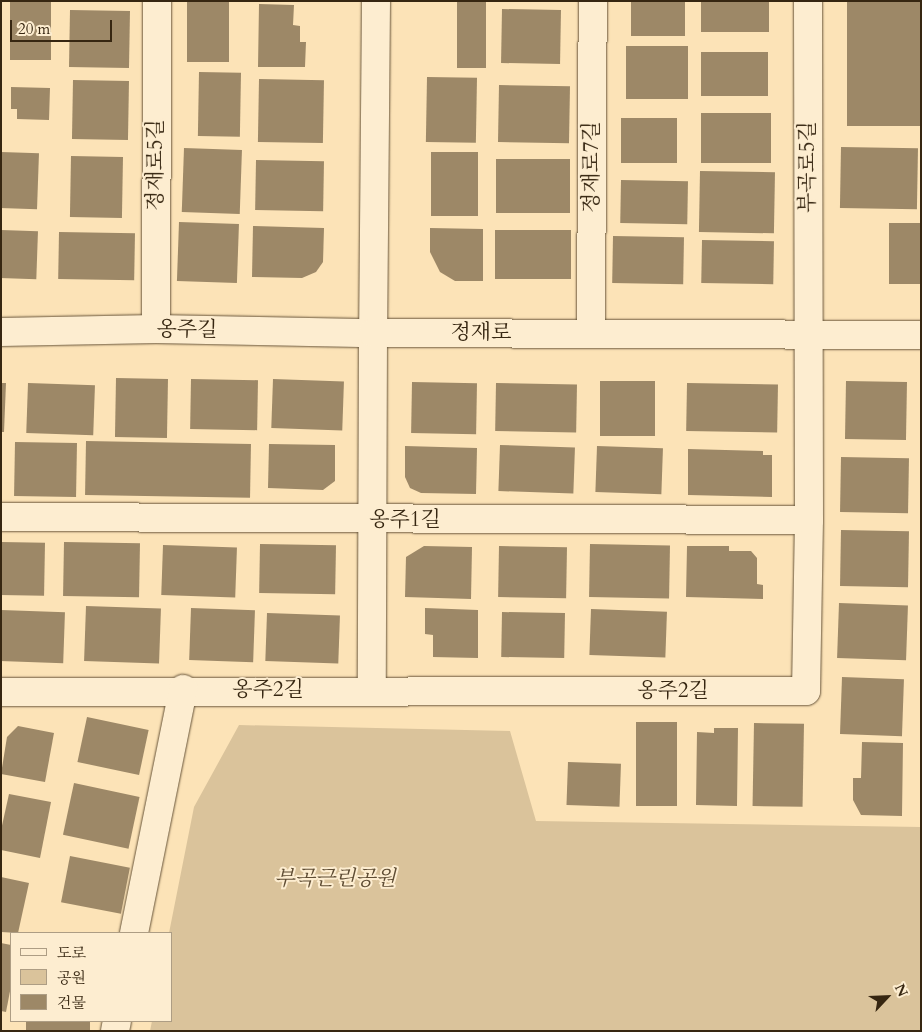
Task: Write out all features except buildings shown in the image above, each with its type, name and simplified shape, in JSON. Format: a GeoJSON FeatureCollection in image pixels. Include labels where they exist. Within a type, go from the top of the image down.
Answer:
{"type":"FeatureCollection","features":[{"type":"Feature","properties":{"kind":"street","name":"정재로5길"},"geometry":{"type":"LineString","coordinates":[[156,329],[157,1]]}},
{"type":"Feature","properties":{"kind":"street"},"geometry":{"type":"LineString","coordinates":[[372,690],[376,1]]}},
{"type":"Feature","properties":{"kind":"street","name":"정재로7길"},"geometry":{"type":"LineString","coordinates":[[591,332],[593,1]]}},
{"type":"Feature","properties":{"kind":"street","name":"부곡로5길"},"geometry":{"type":"LineString","coordinates":[[807,333],[808,1]]}},
{"type":"Feature","properties":{"kind":"street","name":"옹주길"},"geometry":{"type":"LineString","coordinates":[[1,332],[156,329],[373,333]]}},
{"type":"Feature","properties":{"kind":"street","name":"정재로"},"geometry":{"type":"LineString","coordinates":[[373,333],[591,332],[921,335]]}},
{"type":"Feature","properties":{"kind":"street","name":"옹주2길"},"geometry":{"type":"LineString","coordinates":[[1,692],[183,689],[806,692],[809,520],[807,333]]}},
{"type":"Feature","properties":{"kind":"street","name":"옹주1길"},"geometry":{"type":"LineString","coordinates":[[1,517],[373,520],[809,520]]}},
{"type":"Feature","properties":{"kind":"street"},"geometry":{"type":"LineString","coordinates":[[134,932],[183,689]]}},
{"type":"Feature","properties":{"kind":"green space","name":"부곡근린공원"},"geometry":{"type":"Polygon","coordinates":[[[239,725],[510,731],[536,821],[921,827],[921,1031],[150,1031],[152,1022],[172,1022],[172,932],[169,932],[194,807],[239,725]]]}}]}
